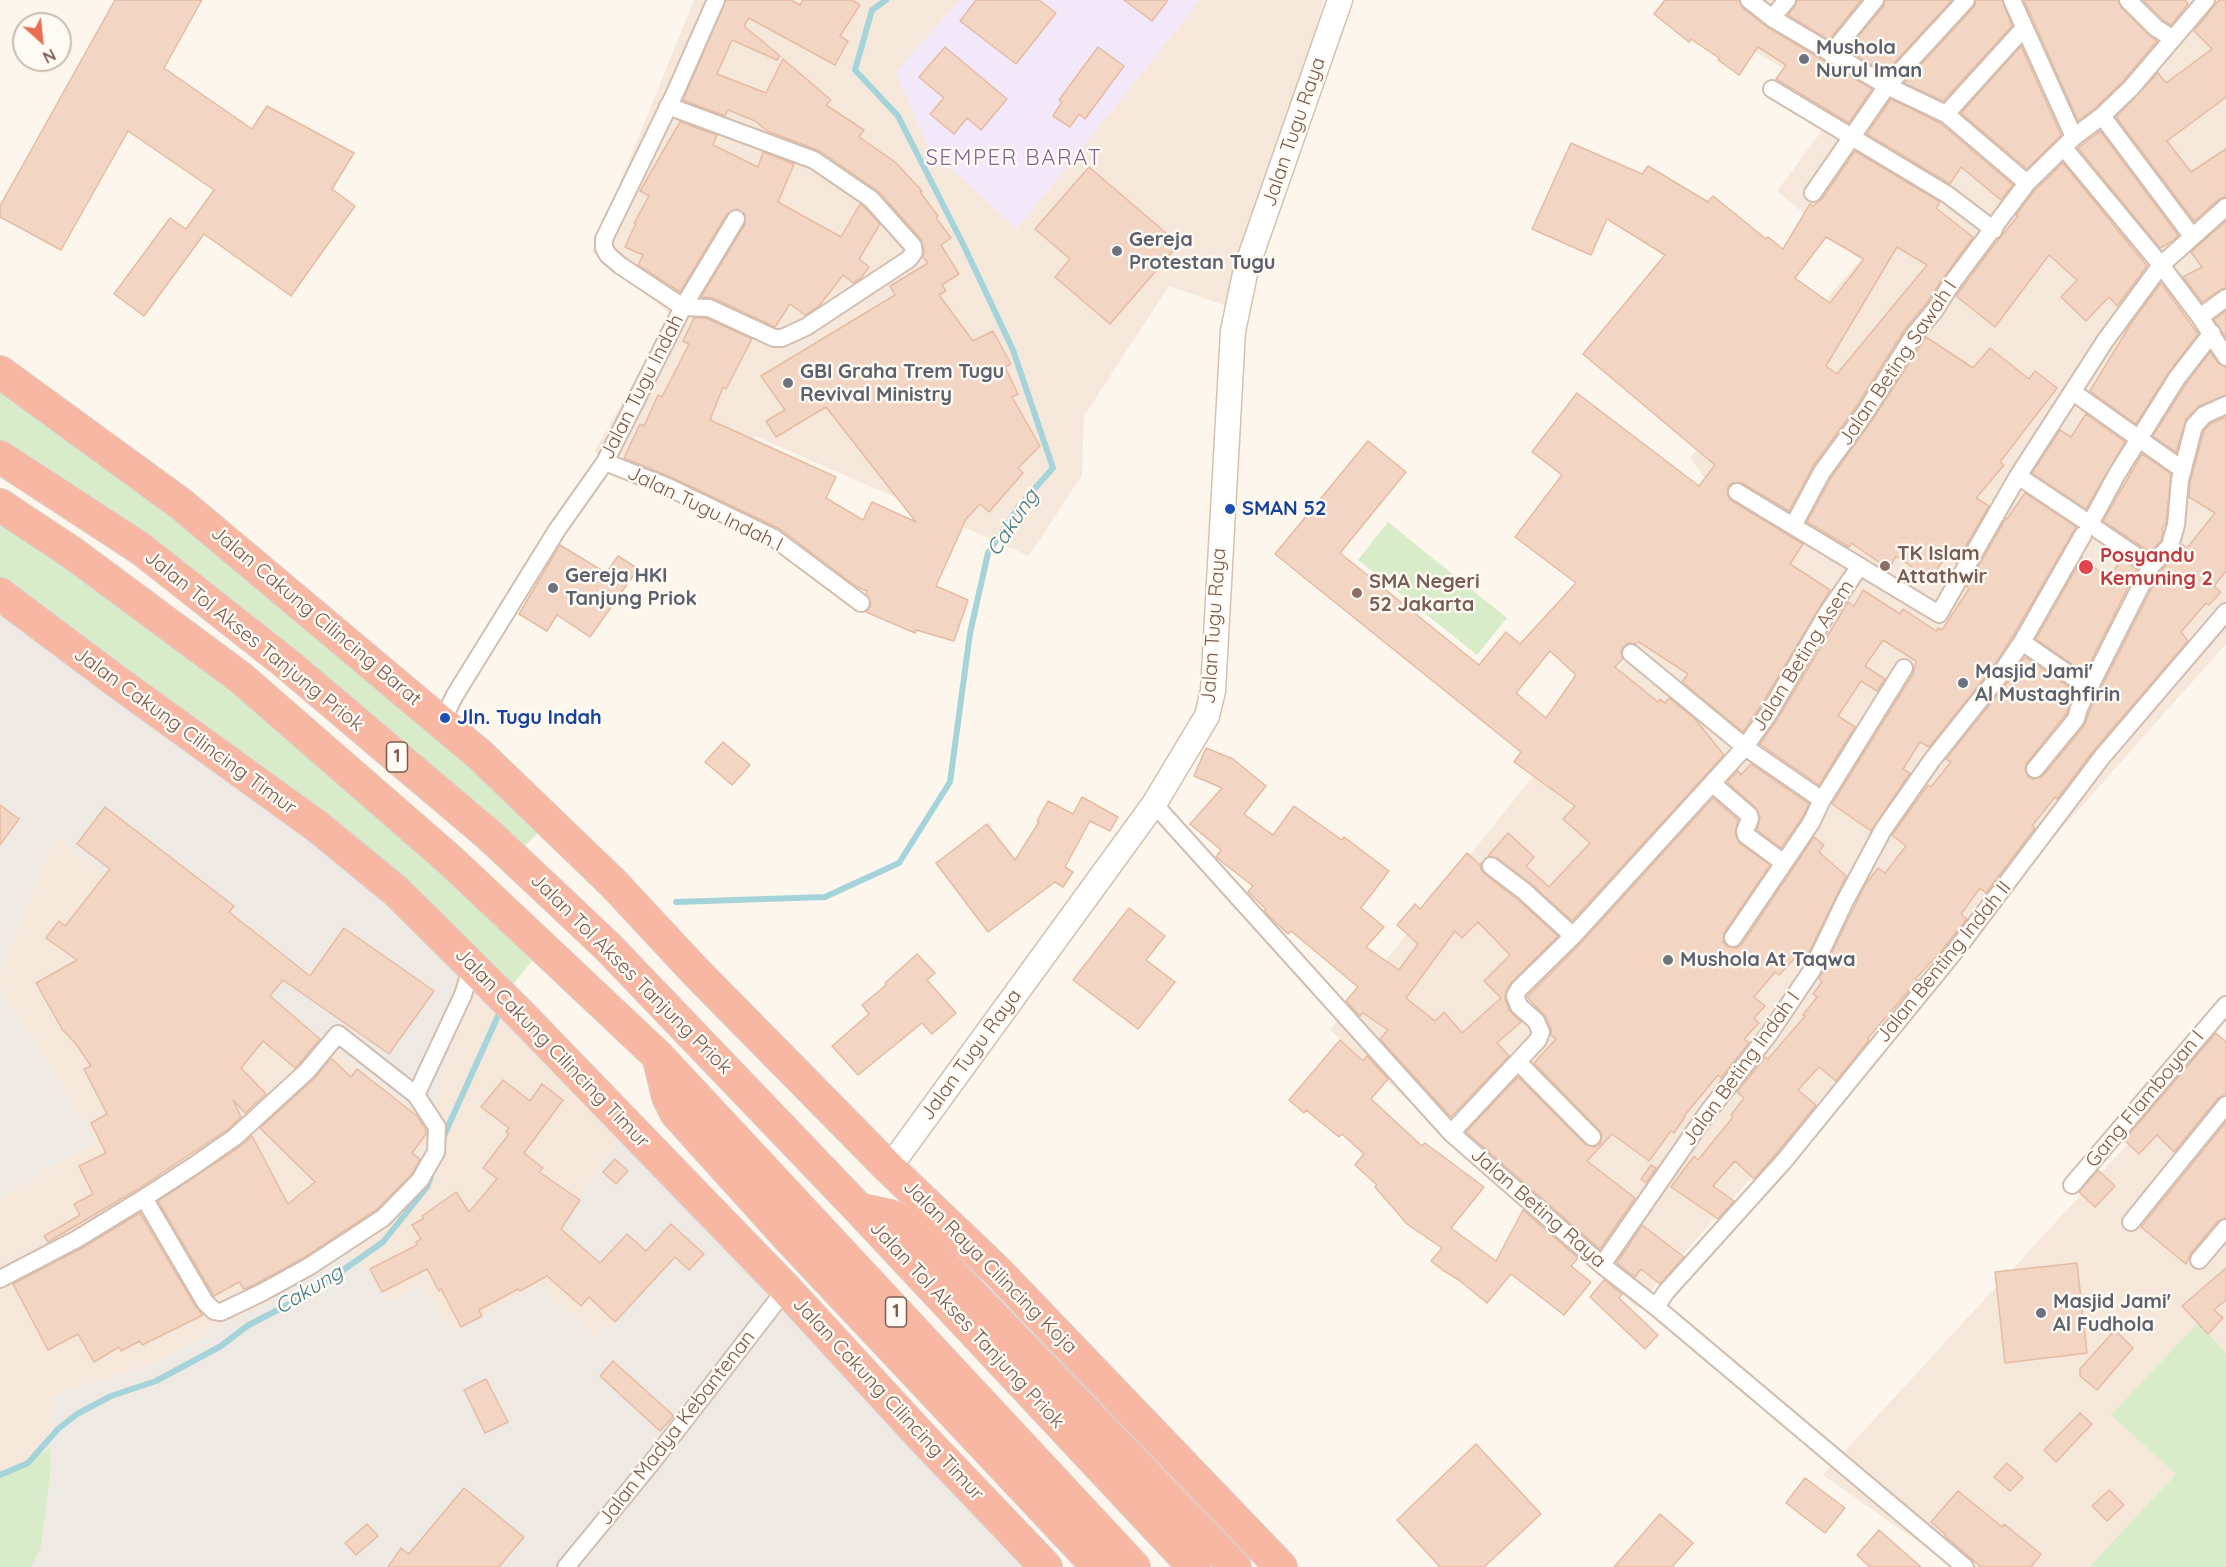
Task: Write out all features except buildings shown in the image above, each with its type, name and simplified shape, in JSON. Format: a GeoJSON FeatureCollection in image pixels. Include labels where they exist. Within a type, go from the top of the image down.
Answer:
{"type":"FeatureCollection","features":[{"type":"Feature","properties":{"kind":"highway","name":"Jalan Cakung Cilincing Barat"},"geometry":{"type":"LineString","coordinates":[[0,372],[181,504],[442,721],[613,883]]}},
{"type":"Feature","properties":{"kind":"highway","name":"Jalan Tol Akses Tanjung Priok"},"geometry":{"type":"LineString","coordinates":[[0,457],[150,556],[287,664],[489,835],[608,947],[858,1208],[1194,1567]]}},
{"type":"Feature","properties":{"kind":"highway","name":"Jalan Tol Akses Tanjung Priok"},"geometry":{"type":"LineString","coordinates":[[0,505],[71,552],[241,678],[451,861],[658,1056],[1134,1567]]}},
{"type":"Feature","properties":{"kind":"highway","name":"Jalan Cakung Cilincing Timur"},"geometry":{"type":"LineString","coordinates":[[0,594],[318,827],[396,891],[520,1014],[786,1289],[1046,1567]]}},
{"type":"Feature","properties":{"kind":"highway","name":"Jalan Raya Cilincing Koja"},"geometry":{"type":"LineString","coordinates":[[613,883],[695,971],[888,1168],[996,1270],[1281,1567]]}},
{"type":"Feature","properties":{"kind":"highway"},"geometry":{"type":"LineString","coordinates":[[658,1056],[668,1097],[676,1113],[787,1236],[1098,1567]]}},
{"type":"Feature","properties":{"kind":"highway"},"geometry":{"type":"LineString","coordinates":[[858,1208],[891,1216],[902,1222],[1235,1567]]}},
{"type":"Feature","properties":{"kind":"main road","name":"Jalan Tugu Raya"},"geometry":{"type":"LineString","coordinates":[[888,1168],[1154,804],[1207,716],[1213,691],[1233,332],[1246,269],[1340,0]]}},
{"type":"Feature","properties":{"kind":"street","name":"Jalan Tugu Indah"},"geometry":{"type":"LineString","coordinates":[[442,721],[556,530],[605,462],[683,307],[608,255],[604,248],[604,239],[717,0]]}},
{"type":"Feature","properties":{"kind":"street"},"geometry":{"type":"LineString","coordinates":[[1749,0],[1772,18],[1831,54],[1887,86],[1946,114],[2027,183]]}},
{"type":"Feature","properties":{"kind":"street"},"geometry":{"type":"LineString","coordinates":[[1772,18],[1787,0]]}},
{"type":"Feature","properties":{"kind":"street"},"geometry":{"type":"LineString","coordinates":[[1831,54],[1875,0]]}},
{"type":"Feature","properties":{"kind":"street"},"geometry":{"type":"LineString","coordinates":[[1813,193],[1887,86],[1966,0]]}},
{"type":"Feature","properties":{"kind":"street"},"geometry":{"type":"LineString","coordinates":[[2012,0],[2062,107],[2069,143],[2200,316],[2226,357]]}},
{"type":"Feature","properties":{"kind":"street"},"geometry":{"type":"LineString","coordinates":[[2128,0],[2156,28],[2172,38]]}},
{"type":"Feature","properties":{"kind":"street","name":"Jalan Beting Sawah I"},"geometry":{"type":"LineString","coordinates":[[1793,526],[1822,472],[1866,412],[1914,335],[2027,183],[2131,88],[2206,0]]}},
{"type":"Feature","properties":{"kind":"street"},"geometry":{"type":"LineString","coordinates":[[1946,114],[2024,28]]}},
{"type":"Feature","properties":{"kind":"street"},"geometry":{"type":"LineString","coordinates":[[1772,89],[1948,195],[1994,230]]}},
{"type":"Feature","properties":{"kind":"street"},"geometry":{"type":"LineString","coordinates":[[668,106],[814,160],[872,199],[913,246],[914,252],[909,259],[806,327],[782,338],[774,338],[709,308],[683,307],[736,219]]}},
{"type":"Feature","properties":{"kind":"street"},"geometry":{"type":"LineString","coordinates":[[2102,116],[2192,236]]}},
{"type":"Feature","properties":{"kind":"street","name":"Jalan Beting Asem"},"geometry":{"type":"LineString","coordinates":[[1451,1132],[1538,1040],[1541,1032],[1536,1021],[1519,1006],[1515,996],[1519,989],[1573,936],[1745,747],[1769,712],[1828,612],[1860,566],[1939,614],[2018,476],[2105,341],[2161,265],[2226,207]]}},
{"type":"Feature","properties":{"kind":"street"},"geometry":{"type":"LineString","coordinates":[[2200,316],[2226,298]]}},
{"type":"Feature","properties":{"kind":"street","name":"Jalan Beting Indah I"},"geometry":{"type":"LineString","coordinates":[[1602,1264],[1708,1112],[1769,1034],[1812,970],[1845,901],[1883,831],[1932,760],[1999,676],[2022,642],[2091,529],[2140,438],[2177,378],[2212,333]]}},
{"type":"Feature","properties":{"kind":"street"},"geometry":{"type":"LineString","coordinates":[[2073,392],[2183,470]]}},
{"type":"Feature","properties":{"kind":"street"},"geometry":{"type":"LineString","coordinates":[[2035,769],[2076,719],[2089,688],[2151,566],[2170,546],[2176,525],[2183,470],[2194,426],[2204,416],[2226,405]]}},
{"type":"Feature","properties":{"kind":"street","name":"Jalan Tugu Indah I"},"geometry":{"type":"LineString","coordinates":[[605,462],[668,487],[774,538],[861,603]]}},
{"type":"Feature","properties":{"kind":"street"},"geometry":{"type":"LineString","coordinates":[[2018,476],[2091,529],[2151,566]]}},
{"type":"Feature","properties":{"kind":"street"},"geometry":{"type":"LineString","coordinates":[[1737,492],[1860,566]]}},
{"type":"Feature","properties":{"kind":"street","name":"Jalan Benting Indah II"},"geometry":{"type":"LineString","coordinates":[[1656,1307],[1666,1292],[1784,1161],[1960,945],[2102,757],[2226,612]]}},
{"type":"Feature","properties":{"kind":"street"},"geometry":{"type":"LineString","coordinates":[[2022,642],[2089,688]]}},
{"type":"Feature","properties":{"kind":"street"},"geometry":{"type":"LineString","coordinates":[[1631,653],[1745,747],[1822,801]]}},
{"type":"Feature","properties":{"kind":"street"},"geometry":{"type":"LineString","coordinates":[[1733,938],[1810,823],[1904,668]]}},
{"type":"Feature","properties":{"kind":"street"},"geometry":{"type":"LineString","coordinates":[[1713,784],[1749,814],[1746,835],[1784,863]]}},
{"type":"Feature","properties":{"kind":"street","name":"Jalan Beting Raya"},"geometry":{"type":"LineString","coordinates":[[1154,804],[1451,1132],[1602,1264],[1965,1567]]}},
{"type":"Feature","properties":{"kind":"street"},"geometry":{"type":"LineString","coordinates":[[1491,866],[1524,891],[1573,936]]}},
{"type":"Feature","properties":{"kind":"street"},"geometry":{"type":"LineString","coordinates":[[416,1095],[475,969]]}},
{"type":"Feature","properties":{"kind":"street","name":"Gang Flamboyan I"},"geometry":{"type":"LineString","coordinates":[[2072,1185],[2223,1013]]}},
{"type":"Feature","properties":{"kind":"street"},"geometry":{"type":"LineString","coordinates":[[0,1279],[77,1239],[144,1198],[235,1137],[307,1071],[338,1034],[416,1095],[437,1127],[436,1152],[420,1180],[383,1218],[310,1266],[221,1312],[214,1311],[205,1302],[144,1198]]}},
{"type":"Feature","properties":{"kind":"street"},"geometry":{"type":"LineString","coordinates":[[1518,1062],[1592,1137]]}},
{"type":"Feature","properties":{"kind":"street"},"geometry":{"type":"LineString","coordinates":[[2131,1222],[2226,1106]]}},
{"type":"Feature","properties":{"kind":"street"},"geometry":{"type":"LineString","coordinates":[[2199,1260],[2226,1228]]}},
{"type":"Feature","properties":{"kind":"street","name":"Jalan Madya Kebantenan"},"geometry":{"type":"LineString","coordinates":[[566,1567],[649,1466],[786,1289]]}},
{"type":"Feature","properties":{"kind":"shaded area"},"geometry":{"type":"Polygon","coordinates":[[[694,0],[1324,0],[1235,309],[1169,286],[1084,416],[1082,475],[1029,556],[755,436],[712,509],[594,452],[672,315],[592,252],[694,0]]]}},
{"type":"Feature","properties":{"kind":"shaded area"},"geometry":{"type":"Polygon","coordinates":[[[960,0],[1200,0],[1017,229],[928,147],[896,72],[960,0]]]}},
{"type":"Feature","properties":{"kind":"shaded area"},"geometry":{"type":"Polygon","coordinates":[[[1663,0],[2226,0],[2226,644],[1636,1307],[1330,1030],[1737,521],[1690,458],[1860,260],[1777,191],[1843,102],[1663,0]]]}},
{"type":"Feature","properties":{"kind":"shaded area"},"geometry":{"type":"Polygon","coordinates":[[[0,595],[472,966],[431,1122],[55,837],[0,976],[0,595]]]}},
{"type":"Feature","properties":{"kind":"shaded area"},"geometry":{"type":"Polygon","coordinates":[[[55,836],[431,1122],[472,966],[628,1126],[637,1299],[595,1338],[539,1284],[453,1333],[423,1285],[391,1301],[309,1276],[155,1363],[51,1397],[50,1448],[0,1477],[0,1198],[97,1141],[0,988],[0,976],[55,836]]]}},
{"type":"Feature","properties":{"kind":"shaded area"},"geometry":{"type":"Polygon","coordinates":[[[0,988],[97,1141],[0,1198],[0,988]]]}},
{"type":"Feature","properties":{"kind":"shaded area"},"geometry":{"type":"Polygon","coordinates":[[[2226,1037],[2226,1353],[2199,1324],[2112,1415],[2176,1474],[2089,1567],[1954,1567],[1823,1475],[2226,1037]]]}},
{"type":"Feature","properties":{"kind":"shaded area"},"geometry":{"type":"Polygon","coordinates":[[[628,1126],[1061,1567],[31,1567],[41,1548],[51,1468],[51,1397],[155,1363],[309,1276],[346,1245],[391,1301],[423,1285],[453,1332],[539,1284],[596,1337],[637,1299],[559,1231],[628,1126]]]}},
{"type":"Feature","properties":{"kind":"green space"},"geometry":{"type":"Polygon","coordinates":[[[0,372],[550,822],[513,857],[0,457],[0,372]]]}},
{"type":"Feature","properties":{"kind":"green space"},"geometry":{"type":"Polygon","coordinates":[[[0,505],[241,678],[536,956],[512,986],[472,966],[0,595],[0,505]]]}},
{"type":"Feature","properties":{"kind":"green space"},"geometry":{"type":"Polygon","coordinates":[[[1388,522],[1507,618],[1477,655],[1358,560],[1388,522]]]}},
{"type":"Feature","properties":{"kind":"green space"},"geometry":{"type":"Polygon","coordinates":[[[2198,1323],[2226,1353],[2226,1567],[2089,1567],[2176,1474],[2111,1415],[2198,1323]]]}},
{"type":"Feature","properties":{"kind":"green space"},"geometry":{"type":"Polygon","coordinates":[[[50,1448],[51,1468],[41,1548],[31,1567],[0,1567],[0,1477],[50,1448]]]}},
{"type":"Feature","properties":{"kind":"waterway","name":"Cakung"},"geometry":{"type":"LineString","coordinates":[[676,902],[825,897],[899,863],[950,782],[970,633],[988,553],[1020,505],[1053,468],[1013,350],[965,248],[898,116],[855,70],[872,10],[886,0]]}},
{"type":"Feature","properties":{"kind":"waterway","name":"Cakung"},"geometry":{"type":"LineString","coordinates":[[442,1140],[502,1007]]}},
{"type":"Feature","properties":{"kind":"waterway","name":"Cakung"},"geometry":{"type":"LineString","coordinates":[[0,1475],[28,1463],[58,1429],[77,1414],[111,1396],[156,1381],[221,1346],[247,1326],[312,1292],[383,1242],[427,1187],[431,1176]]}},
{"type":"Feature","properties":{"kind":"place","name":"Mushola Nurul Iman"},"geometry":{"type":"Point","coordinates":[1804,59]}},
{"type":"Feature","properties":{"kind":"place","name":"Gereja Protestan Tugu"},"geometry":{"type":"Point","coordinates":[1117,251]}},
{"type":"Feature","properties":{"kind":"place","name":"GBI Graha Trem Tugu Revival Ministry"},"geometry":{"type":"Point","coordinates":[788,383]}},
{"type":"Feature","properties":{"kind":"place","name":"SMAN 52"},"geometry":{"type":"Point","coordinates":[1230,509]}},
{"type":"Feature","properties":{"kind":"place","name":"TK Islam Attathwir"},"geometry":{"type":"Point","coordinates":[1885,566]}},
{"type":"Feature","properties":{"kind":"place","name":"Posyandu Kemuning 2"},"geometry":{"type":"Point","coordinates":[2086,567]}},
{"type":"Feature","properties":{"kind":"place","name":"Gereja HKI Tanjung Priok"},"geometry":{"type":"Point","coordinates":[553,588]}},
{"type":"Feature","properties":{"kind":"place","name":"SMA Negeri 52 Jakarta"},"geometry":{"type":"Point","coordinates":[1357,593]}},
{"type":"Feature","properties":{"kind":"place","name":"Masjid Jami' Al Mustaghfirin"},"geometry":{"type":"Point","coordinates":[1963,683]}},
{"type":"Feature","properties":{"kind":"place","name":"Jln. Tugu Indah"},"geometry":{"type":"Point","coordinates":[445,718]}},
{"type":"Feature","properties":{"kind":"place","name":"Mushola At Taqwa"},"geometry":{"type":"Point","coordinates":[1668,960]}},
{"type":"Feature","properties":{"kind":"place","name":"Masjid Jami' Al Fudhola"},"geometry":{"type":"Point","coordinates":[2041,1313]}},
{"type":"Feature","properties":{"kind":"district","name":"SEMPER BARAT"},"geometry":{"type":"Point","coordinates":[1014,158]}}]}
